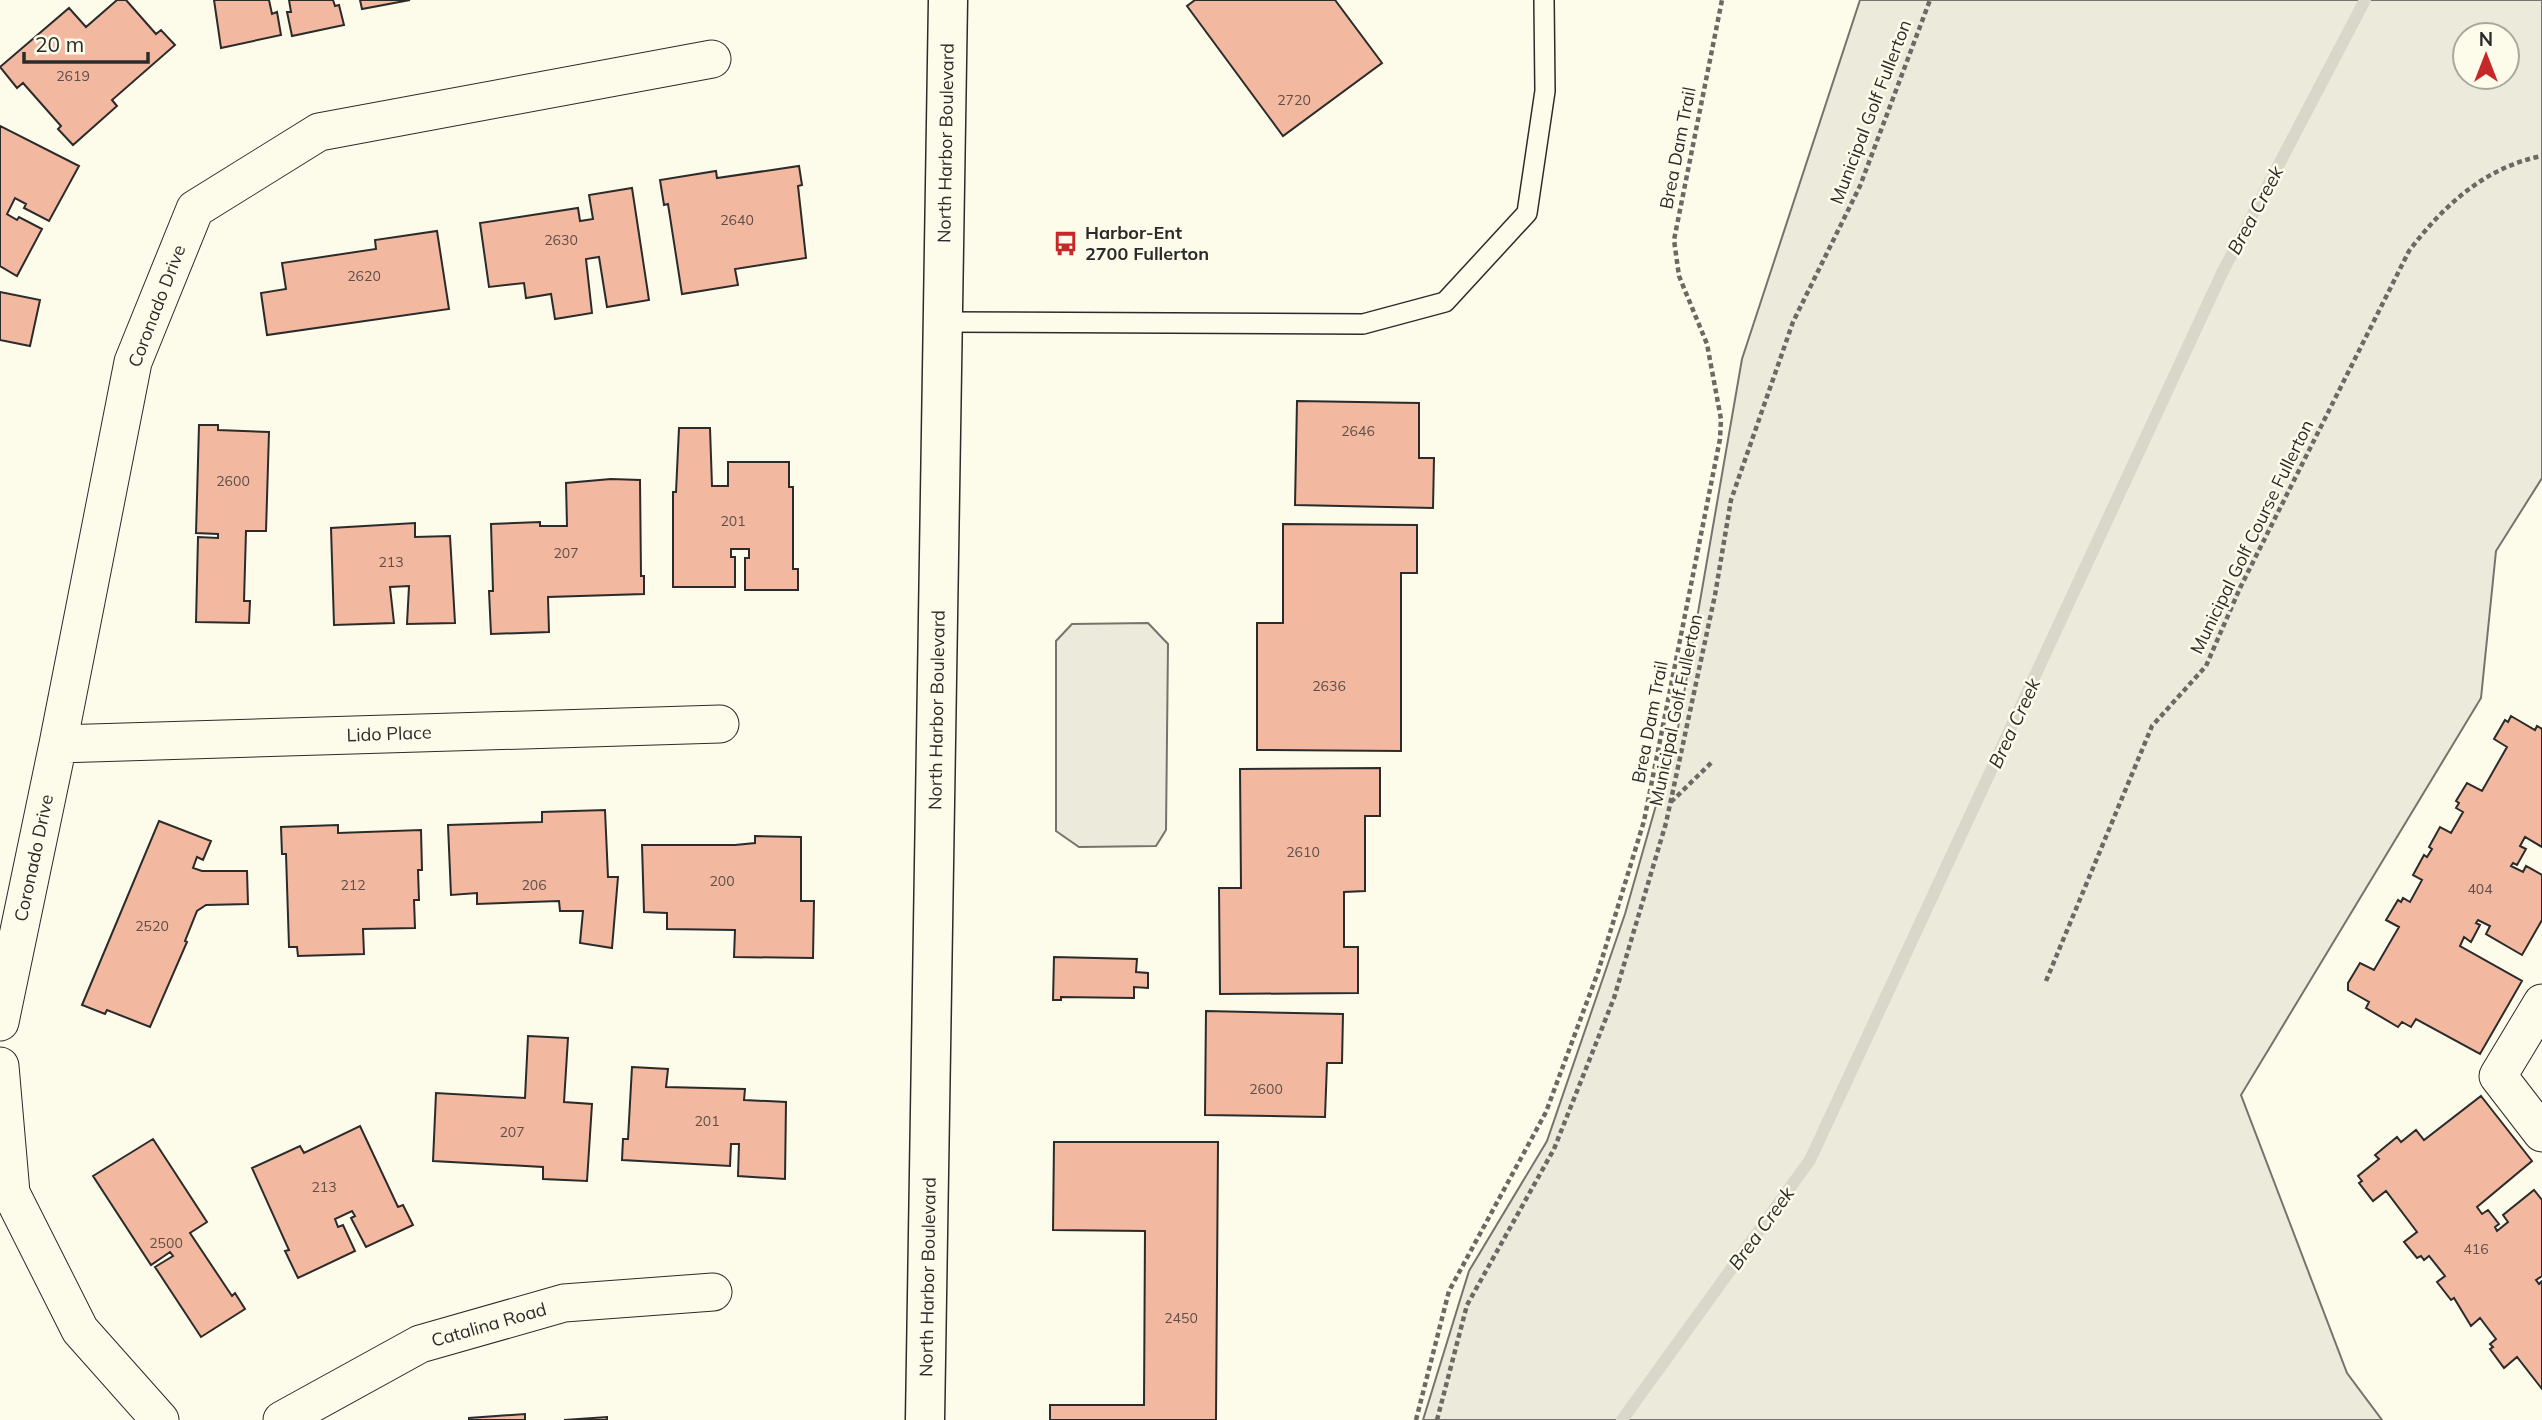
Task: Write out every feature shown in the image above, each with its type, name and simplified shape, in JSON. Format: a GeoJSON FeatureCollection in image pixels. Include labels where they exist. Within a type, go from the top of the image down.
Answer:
{"type":"FeatureCollection","features":[{"type":"Feature","properties":{"kind":"main road","name":"North Harbor Boulevard"},"geometry":{"type":"LineString","coordinates":[[925,1420],[948,0]]}},
{"type":"Feature","properties":{"kind":"street","name":"Coronado Drive"},"geometry":{"type":"LineString","coordinates":[[0,1021],[133,362],[195,209],[319,132],[712,59]]}},
{"type":"Feature","properties":{"kind":"street","name":"Lido Place"},"geometry":{"type":"LineString","coordinates":[[58,744],[720,724]]}},
{"type":"Feature","properties":{"kind":"street"},"geometry":{"type":"LineString","coordinates":[[2542,1003],[2498,1076],[2542,1133]]}},
{"type":"Feature","properties":{"kind":"street"},"geometry":{"type":"LineString","coordinates":[[0,1066],[12,1193],[80,1330],[160,1420]]}},
{"type":"Feature","properties":{"kind":"street","name":"Catalina Road"},"geometry":{"type":"LineString","coordinates":[[282,1420],[420,1344],[564,1303],[713,1292]]}},
{"type":"Feature","properties":{"kind":"lane"},"geometry":{"type":"LineString","coordinates":[[944,322],[1363,324],[1445,302],[1527,213],[1545,91],[1544,0]]}},
{"type":"Feature","properties":{"kind":"path","name":"Brea Dam Trail"},"geometry":{"type":"LineString","coordinates":[[1416,1420],[1449,1291],[1546,1112],[1598,972],[1644,821],[1720,439],[1721,419],[1707,344],[1679,276],[1674,240],[1722,0]]}},
{"type":"Feature","properties":{"kind":"path","name":"Municipal Golf Fullerton"},"geometry":{"type":"LineString","coordinates":[[1437,1420],[1467,1305],[1553,1149],[1614,998],[1670,803],[1715,594],[1731,500],[1793,322],[1860,186],[1930,0]]}},
{"type":"Feature","properties":{"kind":"path","name":"Municipal Golf Course Fullerton"},"geometry":{"type":"LineString","coordinates":[[2046,981],[2152,726],[2206,666],[2240,588],[2409,251],[2434,218],[2476,183],[2523,159],[2542,156]]}},
{"type":"Feature","properties":{"kind":"path"},"geometry":{"type":"LineString","coordinates":[[1670,803],[1713,761]]}},
{"type":"Feature","properties":{"kind":"shaded area"},"geometry":{"type":"Polygon","coordinates":[[[1860,0],[2542,0],[2542,478],[2496,551],[2481,698],[2241,1095],[2347,1373],[2382,1420],[1423,1420],[1469,1271],[1547,1141],[1625,914],[1678,728],[1742,359],[1860,0]]]}},
{"type":"Feature","properties":{"kind":"shaded area"},"geometry":{"type":"Polygon","coordinates":[[[1148,623],[1168,644],[1166,830],[1156,846],[1079,847],[1056,831],[1056,641],[1072,624],[1148,623]]]}},
{"type":"Feature","properties":{"kind":"building"},"geometry":{"type":"Polygon","coordinates":[[[117,0],[126,0],[156,34],[161,30],[175,45],[112,100],[117,106],[73,145],[58,129],[61,126],[23,83],[17,88],[0,67],[69,8],[86,27],[117,0]]]}},
{"type":"Feature","properties":{"kind":"building"},"geometry":{"type":"Polygon","coordinates":[[[214,0],[269,0],[272,14],[277,12],[281,35],[221,48],[214,0]]]}},
{"type":"Feature","properties":{"kind":"building"},"geometry":{"type":"Polygon","coordinates":[[[289,0],[333,0],[335,6],[339,5],[344,25],[292,36],[287,12],[291,12],[289,0]]]}},
{"type":"Feature","properties":{"kind":"building"},"geometry":{"type":"Polygon","coordinates":[[[360,0],[410,0],[362,9],[360,0]]]}},
{"type":"Feature","properties":{"kind":"building"},"geometry":{"type":"Polygon","coordinates":[[[1195,0],[1335,0],[1382,63],[1283,136],[1187,6],[1195,0]]]}},
{"type":"Feature","properties":{"kind":"building"},"geometry":{"type":"Polygon","coordinates":[[[0,126],[79,166],[49,221],[24,208],[26,204],[15,198],[7,214],[42,229],[17,276],[0,266],[0,126]]]}},
{"type":"Feature","properties":{"kind":"building"},"geometry":{"type":"Polygon","coordinates":[[[799,166],[802,185],[798,186],[806,258],[735,269],[738,285],[682,294],[668,204],[664,205],[660,180],[716,171],[717,178],[799,166]]]}},
{"type":"Feature","properties":{"kind":"building"},"geometry":{"type":"Polygon","coordinates":[[[632,188],[649,300],[607,307],[599,257],[586,259],[592,313],[555,319],[551,294],[526,298],[524,283],[489,287],[480,223],[578,208],[580,221],[593,219],[589,195],[632,188]]]}},
{"type":"Feature","properties":{"kind":"building"},"geometry":{"type":"Polygon","coordinates":[[[437,231],[449,309],[267,335],[261,293],[286,289],[282,263],[376,249],[375,240],[437,231]]]}},
{"type":"Feature","properties":{"kind":"building"},"geometry":{"type":"Polygon","coordinates":[[[0,292],[40,300],[30,346],[0,340],[0,292]]]}},
{"type":"Feature","properties":{"kind":"building"},"geometry":{"type":"Polygon","coordinates":[[[1297,401],[1419,403],[1419,458],[1434,458],[1433,508],[1295,505],[1297,401]]]}},
{"type":"Feature","properties":{"kind":"building"},"geometry":{"type":"Polygon","coordinates":[[[199,425],[218,425],[218,430],[269,432],[266,531],[246,531],[244,601],[250,601],[249,623],[196,622],[198,537],[218,538],[218,534],[196,533],[199,425]]]}},
{"type":"Feature","properties":{"kind":"building"},"geometry":{"type":"Polygon","coordinates":[[[679,428],[710,428],[712,486],[728,486],[728,462],[789,462],[789,487],[793,487],[793,569],[798,569],[798,590],[745,590],[745,558],[749,558],[749,549],[731,549],[731,557],[735,557],[735,587],[673,587],[673,492],[676,492],[679,428]]]}},
{"type":"Feature","properties":{"kind":"building"},"geometry":{"type":"Polygon","coordinates":[[[611,479],[640,480],[641,576],[644,576],[644,594],[548,597],[549,632],[491,634],[491,524],[540,522],[540,526],[567,526],[566,483],[611,479]]]}},
{"type":"Feature","properties":{"kind":"building"},"geometry":{"type":"Polygon","coordinates":[[[415,523],[415,537],[450,536],[455,623],[407,624],[409,586],[390,587],[394,623],[334,625],[331,528],[415,523]]]}},
{"type":"Feature","properties":{"kind":"building"},"geometry":{"type":"Polygon","coordinates":[[[1283,524],[1417,525],[1417,573],[1401,573],[1401,751],[1257,750],[1257,623],[1283,623],[1283,524]]]}},
{"type":"Feature","properties":{"kind":"building"},"geometry":{"type":"Polygon","coordinates":[[[2511,716],[2535,730],[2537,726],[2542,729],[2542,847],[2525,837],[2520,846],[2526,849],[2517,865],[2513,863],[2511,866],[2523,872],[2526,866],[2542,875],[2542,920],[2522,955],[2486,934],[2490,926],[2478,920],[2476,923],[2480,925],[2471,942],[2464,937],[2460,946],[2522,981],[2480,1054],[2416,1019],[2411,1027],[2402,1022],[2398,1027],[2366,1008],[2369,1002],[2348,990],[2348,983],[2360,963],[2374,970],[2399,927],[2386,920],[2398,900],[2401,902],[2403,898],[2410,902],[2422,880],[2413,875],[2424,855],[2427,857],[2432,849],[2429,847],[2440,827],[2451,833],[2463,812],[2456,808],[2459,803],[2456,801],[2467,783],[2482,791],[2507,747],[2494,739],[2505,720],[2508,722],[2511,716]]]}},
{"type":"Feature","properties":{"kind":"building"},"geometry":{"type":"Polygon","coordinates":[[[1380,768],[1380,816],[1365,816],[1365,891],[1344,892],[1344,947],[1358,947],[1358,993],[1220,994],[1219,888],[1241,888],[1240,769],[1380,768]]]}},
{"type":"Feature","properties":{"kind":"building"},"geometry":{"type":"Polygon","coordinates":[[[605,810],[608,877],[618,877],[612,948],[580,943],[583,911],[560,911],[559,901],[477,904],[477,893],[451,895],[448,825],[542,822],[542,812],[605,810]]]}},
{"type":"Feature","properties":{"kind":"building"},"geometry":{"type":"Polygon","coordinates":[[[159,821],[211,841],[203,860],[197,857],[193,868],[202,871],[247,871],[248,904],[206,905],[197,911],[185,941],[187,942],[150,1027],[107,1010],[105,1014],[82,1005],[159,821]]]}},
{"type":"Feature","properties":{"kind":"building"},"geometry":{"type":"Polygon","coordinates":[[[338,825],[338,833],[421,830],[422,870],[418,870],[419,900],[414,900],[415,928],[363,929],[364,954],[298,956],[297,947],[289,947],[286,854],[282,854],[281,827],[338,825]]]}},
{"type":"Feature","properties":{"kind":"building"},"geometry":{"type":"Polygon","coordinates":[[[755,836],[801,837],[801,901],[814,901],[813,958],[734,957],[735,930],[667,929],[667,913],[644,912],[642,845],[735,845],[755,843],[755,836]]]}},
{"type":"Feature","properties":{"kind":"building"},"geometry":{"type":"Polygon","coordinates":[[[1054,957],[1137,959],[1136,972],[1148,973],[1148,988],[1134,987],[1134,998],[1061,997],[1061,1000],[1053,1000],[1054,957]]]}},
{"type":"Feature","properties":{"kind":"building"},"geometry":{"type":"Polygon","coordinates":[[[1206,1011],[1343,1014],[1342,1063],[1327,1063],[1325,1117],[1205,1115],[1206,1011]]]}},
{"type":"Feature","properties":{"kind":"building"},"geometry":{"type":"Polygon","coordinates":[[[528,1036],[568,1038],[564,1102],[592,1104],[587,1181],[543,1179],[543,1167],[433,1161],[436,1093],[525,1098],[528,1036]]]}},
{"type":"Feature","properties":{"kind":"building"},"geometry":{"type":"Polygon","coordinates":[[[632,1067],[668,1069],[666,1087],[745,1089],[744,1100],[786,1102],[785,1179],[738,1176],[739,1144],[731,1144],[730,1166],[622,1160],[623,1139],[628,1139],[632,1067]]]}},
{"type":"Feature","properties":{"kind":"building"},"geometry":{"type":"Polygon","coordinates":[[[2481,1096],[2532,1161],[2477,1207],[2482,1214],[2488,1210],[2499,1224],[2495,1227],[2497,1231],[2508,1222],[2503,1215],[2534,1190],[2542,1200],[2542,1276],[2536,1280],[2539,1284],[2542,1281],[2542,1389],[2517,1357],[2504,1368],[2490,1349],[2493,1347],[2490,1344],[2496,1339],[2480,1318],[2471,1326],[2454,1298],[2451,1300],[2437,1282],[2445,1276],[2429,1256],[2424,1260],[2421,1256],[2417,1258],[2404,1242],[2417,1232],[2386,1191],[2373,1201],[2359,1183],[2362,1181],[2358,1176],[2379,1159],[2375,1155],[2397,1137],[2401,1142],[2416,1130],[2424,1140],[2481,1096]]]}},
{"type":"Feature","properties":{"kind":"building"},"geometry":{"type":"Polygon","coordinates":[[[360,1126],[398,1207],[403,1205],[413,1225],[366,1247],[351,1218],[355,1216],[352,1211],[335,1219],[338,1227],[343,1225],[355,1251],[298,1278],[285,1251],[289,1250],[252,1168],[300,1146],[304,1153],[360,1126]]]}},
{"type":"Feature","properties":{"kind":"building"},"geometry":{"type":"Polygon","coordinates":[[[153,1139],[207,1222],[190,1233],[232,1296],[235,1293],[245,1309],[201,1337],[155,1267],[173,1256],[170,1252],[151,1265],[93,1176],[153,1139]]]}},
{"type":"Feature","properties":{"kind":"building"},"geometry":{"type":"Polygon","coordinates":[[[1054,1142],[1218,1142],[1216,1420],[1050,1420],[1050,1405],[1144,1405],[1145,1231],[1053,1230],[1054,1142]]]}},
{"type":"Feature","properties":{"kind":"building"},"geometry":{"type":"Polygon","coordinates":[[[525,1414],[525,1420],[469,1420],[469,1418],[525,1414]]]}},
{"type":"Feature","properties":{"kind":"building"},"geometry":{"type":"Polygon","coordinates":[[[607,1417],[607,1420],[564,1420],[607,1417]]]}},
{"type":"Feature","properties":{"kind":"waterway","name":"Brea Creek"},"geometry":{"type":"LineString","coordinates":[[1622,1420],[1810,1160],[2222,273],[2365,0]]}},
{"type":"Feature","properties":{"kind":"place","name":"Harbor-Ent 2700 Fullerton"},"geometry":{"type":"Point","coordinates":[1065,243]}}]}
